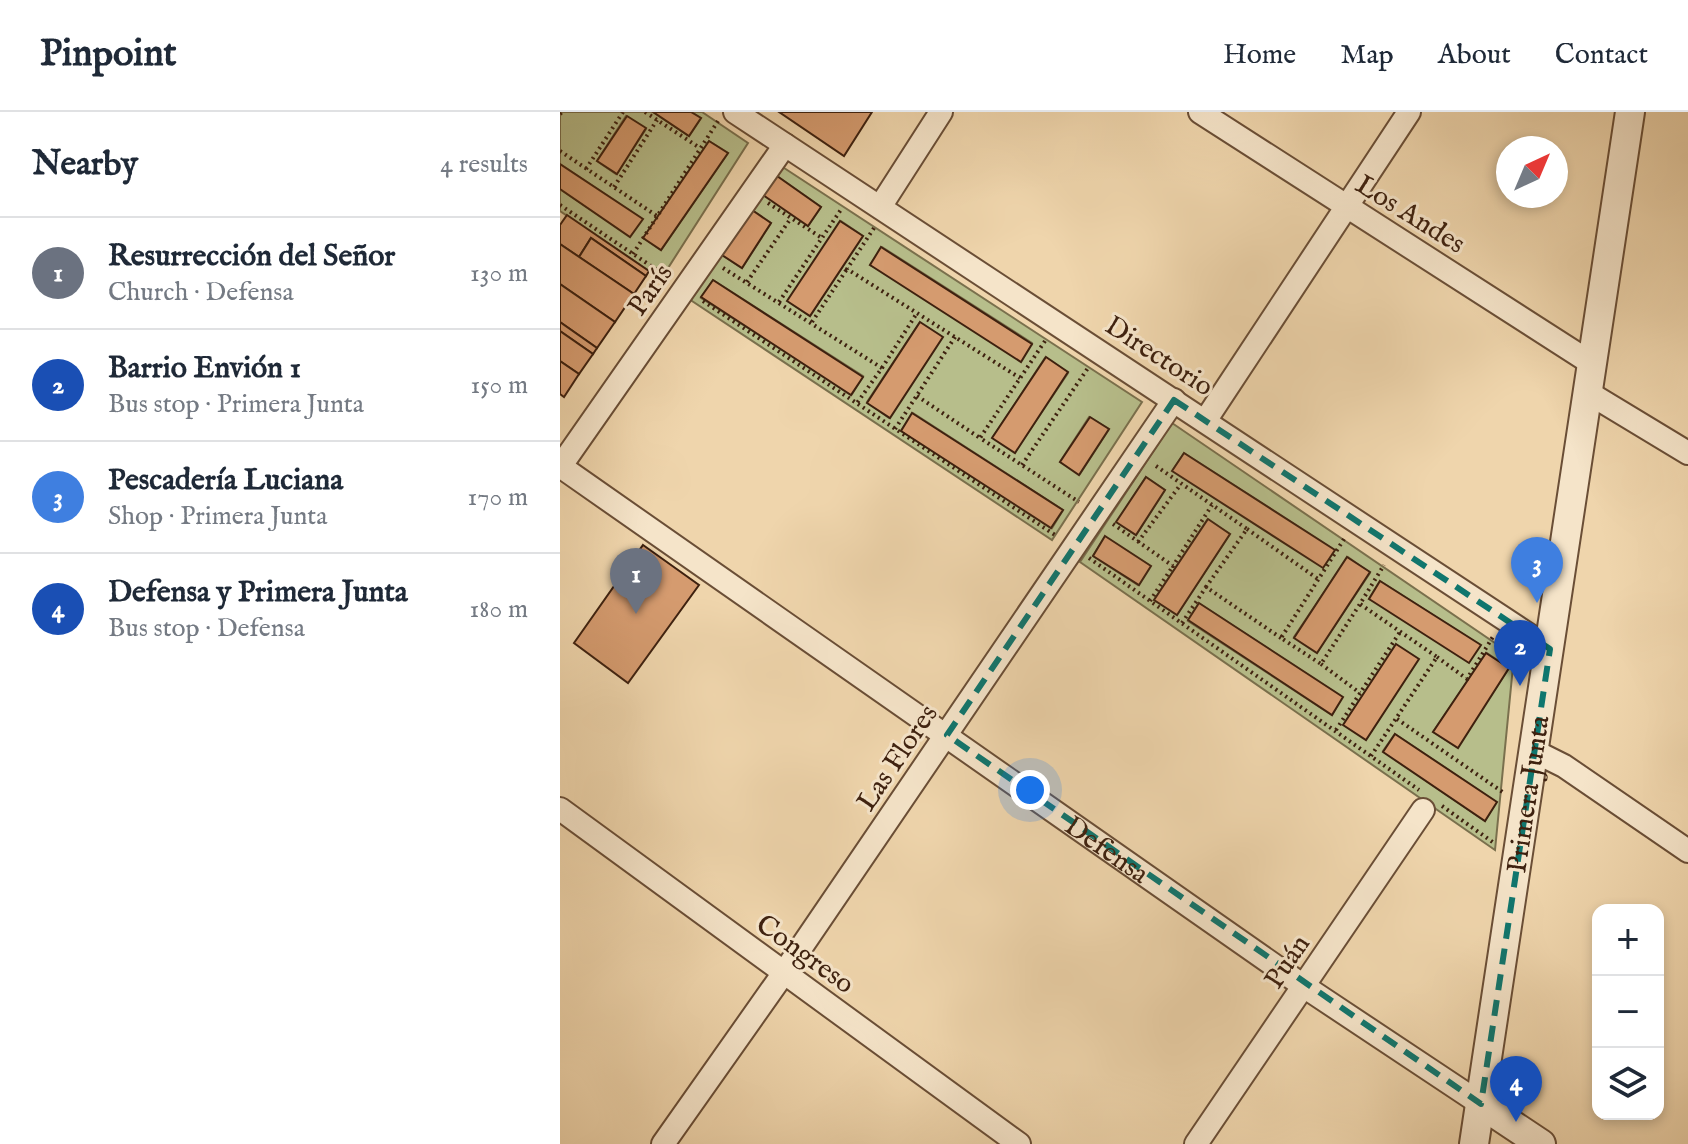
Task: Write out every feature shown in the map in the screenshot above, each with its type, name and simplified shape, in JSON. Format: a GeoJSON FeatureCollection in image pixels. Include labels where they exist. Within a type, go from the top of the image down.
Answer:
{"type":"FeatureCollection","features":[{"type":"Feature","properties":{"kind":"street","name":"Directorio"},"geometry":{"type":"LineString","coordinates":[[735,112],[1550,649]]}},
{"type":"Feature","properties":{"kind":"street"},"geometry":{"type":"LineString","coordinates":[[882,209],[941,112]]}},
{"type":"Feature","properties":{"kind":"street","name":"Los Andes"},"geometry":{"type":"LineString","coordinates":[[1200,112],[1591,363]]}},
{"type":"Feature","properties":{"kind":"street"},"geometry":{"type":"LineString","coordinates":[[1205,421],[1409,112]]}},
{"type":"Feature","properties":{"kind":"street","name":"Primera Junta"},"geometry":{"type":"LineString","coordinates":[[1474,1144],[1630,112]]}},
{"type":"Feature","properties":{"kind":"street","name":"París"},"geometry":{"type":"LineString","coordinates":[[560,466],[785,145]]}},
{"type":"Feature","properties":{"kind":"street"},"geometry":{"type":"LineString","coordinates":[[1587,392],[1688,453]]}},
{"type":"Feature","properties":{"kind":"street","name":"Las Flores"},"geometry":{"type":"LineString","coordinates":[[663,1144],[783,974],[1174,400]]}},
{"type":"Feature","properties":{"kind":"street","name":"Defensa"},"geometry":{"type":"LineString","coordinates":[[560,466],[1305,987],[1541,1144]]}},
{"type":"Feature","properties":{"kind":"street"},"geometry":{"type":"LineString","coordinates":[[1534,751],[1564,766],[1688,851]]}},
{"type":"Feature","properties":{"kind":"street","name":"Congreso"},"geometry":{"type":"LineString","coordinates":[[560,809],[1019,1144]]}},
{"type":"Feature","properties":{"kind":"street","name":"Puán"},"geometry":{"type":"LineString","coordinates":[[1196,1144],[1423,810]]}},
{"type":"Feature","properties":{"kind":"path"},"geometry":{"type":"LineString","coordinates":[[586,169],[623,112]]}},
{"type":"Feature","properties":{"kind":"path"},"geometry":{"type":"LineString","coordinates":[[645,112],[701,148]]}},
{"type":"Feature","properties":{"kind":"path"},"geometry":{"type":"LineString","coordinates":[[633,254],[724,112]]}},
{"type":"Feature","properties":{"kind":"path"},"geometry":{"type":"LineString","coordinates":[[614,187],[657,120]]}},
{"type":"Feature","properties":{"kind":"path"},"geometry":{"type":"LineString","coordinates":[[560,151],[657,216]]}},
{"type":"Feature","properties":{"kind":"path"},"geometry":{"type":"LineString","coordinates":[[779,302],[854,190]]}},
{"type":"Feature","properties":{"kind":"path"},"geometry":{"type":"LineString","coordinates":[[752,193],[822,238]]}},
{"type":"Feature","properties":{"kind":"path"},"geometry":{"type":"LineString","coordinates":[[560,205],[1074,547],[1519,861]]}},
{"type":"Feature","properties":{"kind":"path"},"geometry":{"type":"LineString","coordinates":[[812,322],[882,209]]}},
{"type":"Feature","properties":{"kind":"path"},"geometry":{"type":"LineString","coordinates":[[747,282],[791,218]]}},
{"type":"Feature","properties":{"kind":"path"},"geometry":{"type":"LineString","coordinates":[[707,258],[882,368]]}},
{"type":"Feature","properties":{"kind":"path"},"geometry":{"type":"LineString","coordinates":[[847,269],[1020,378]]}},
{"type":"Feature","properties":{"kind":"path"},"geometry":{"type":"LineString","coordinates":[[857,403],[917,313]]}},
{"type":"Feature","properties":{"kind":"path"},"geometry":{"type":"LineString","coordinates":[[980,438],[1057,323]]}},
{"type":"Feature","properties":{"kind":"path"},"geometry":{"type":"LineString","coordinates":[[895,429],[955,337]]}},
{"type":"Feature","properties":{"kind":"path"},"geometry":{"type":"LineString","coordinates":[[1022,465],[1099,351]]}},
{"type":"Feature","properties":{"kind":"path"},"geometry":{"type":"LineString","coordinates":[[917,396],[1173,566]]}},
{"type":"Feature","properties":{"kind":"path"},"geometry":{"type":"LineString","coordinates":[[1137,454],[1318,579]]}},
{"type":"Feature","properties":{"kind":"path"},"geometry":{"type":"LineString","coordinates":[[1138,542],[1181,484]]}},
{"type":"Feature","properties":{"kind":"path"},"geometry":{"type":"LineString","coordinates":[[1150,601],[1212,505]]}},
{"type":"Feature","properties":{"kind":"path"},"geometry":{"type":"LineString","coordinates":[[1281,638],[1356,520]]}},
{"type":"Feature","properties":{"kind":"path"},"geometry":{"type":"LineString","coordinates":[[1182,623],[1247,529]]}},
{"type":"Feature","properties":{"kind":"path"},"geometry":{"type":"LineString","coordinates":[[1321,664],[1396,546]]}},
{"type":"Feature","properties":{"kind":"path"},"geometry":{"type":"LineString","coordinates":[[1206,587],[1360,693]]}},
{"type":"Feature","properties":{"kind":"path"},"geometry":{"type":"LineString","coordinates":[[1360,604],[1467,679],[1505,618]]}},
{"type":"Feature","properties":{"kind":"path"},"geometry":{"type":"LineString","coordinates":[[1336,731],[1400,632]]}},
{"type":"Feature","properties":{"kind":"path"},"geometry":{"type":"LineString","coordinates":[[1371,756],[1437,657]]}},
{"type":"Feature","properties":{"kind":"path"},"geometry":{"type":"LineString","coordinates":[[1397,719],[1525,808]]}},
{"type":"Feature","properties":{"kind":"highlighted area"},"geometry":{"type":"Polygon","coordinates":[[[1174,400],[1550,649],[1481,1104],[947,735],[1174,400]]]}},
{"type":"Feature","properties":{"kind":"green space"},"geometry":{"type":"Polygon","coordinates":[[[560,112],[653,112],[689,136],[701,118],[691,112],[702,112],[748,143],[661,279],[560,211],[560,189],[630,236],[642,219],[560,164],[560,112]],[[626,116],[597,161],[616,174],[646,129],[626,116]],[[709,141],[644,238],[661,250],[728,153],[709,141]]]}},
{"type":"Feature","properties":{"kind":"green space"},"geometry":{"type":"Polygon","coordinates":[[[778,164],[1142,402],[1052,540],[686,297],[778,164]],[[777,176],[808,226],[821,207],[777,176]],[[752,210],[722,255],[742,268],[771,223],[752,210]],[[841,221],[788,301],[810,316],[863,236],[841,221]],[[882,247],[870,265],[1032,344],[882,247]],[[713,280],[701,298],[852,394],[863,376],[713,280]],[[920,322],[867,402],[890,417],[920,322]],[[1045,358],[993,437],[1015,452],[1068,373],[1045,358]],[[913,413],[901,431],[1052,528],[1063,510],[913,413]],[[1089,417],[1060,462],[1080,474],[1109,429],[1089,417]]]}},
{"type":"Feature","properties":{"kind":"green space"},"geometry":{"type":"Polygon","coordinates":[[[1172,423],[1514,656],[1495,850],[1080,562],[1172,423]],[[1184,453],[1173,470],[1323,567],[1334,550],[1184,453]],[[1146,477],[1117,522],[1136,535],[1165,490],[1146,477]],[[1207,520],[1155,599],[1177,614],[1230,534],[1207,520]],[[1105,537],[1093,556],[1138,585],[1150,566],[1105,537]],[[1348,557],[1294,637],[1317,652],[1370,573],[1348,557]],[[1380,581],[1369,599],[1480,645],[1380,581]],[[1200,604],[1188,621],[1332,715],[1342,697],[1200,604]],[[1487,653],[1433,732],[1457,747],[1509,668],[1487,653]],[[1418,659],[1344,725],[1366,739],[1418,659]],[[1395,734],[1383,751],[1485,821],[1496,802],[1395,734]]]}},
{"type":"Feature","properties":{"kind":"building"},"geometry":{"type":"Polygon","coordinates":[[[653,112],[691,112],[701,118],[689,136],[653,112]]]}},
{"type":"Feature","properties":{"kind":"building"},"geometry":{"type":"Polygon","coordinates":[[[779,112],[872,112],[844,156],[779,112]]]}},
{"type":"Feature","properties":{"kind":"building"},"geometry":{"type":"Polygon","coordinates":[[[627,116],[646,128],[617,174],[597,161],[627,116]]]}},
{"type":"Feature","properties":{"kind":"building"},"geometry":{"type":"Polygon","coordinates":[[[709,141],[728,153],[661,250],[643,238],[709,141]]]}},
{"type":"Feature","properties":{"kind":"building"},"geometry":{"type":"Polygon","coordinates":[[[560,164],[643,219],[630,237],[560,189],[560,164]]]}},
{"type":"Feature","properties":{"kind":"building"},"geometry":{"type":"Polygon","coordinates":[[[777,176],[821,207],[808,226],[763,195],[777,176]]]}},
{"type":"Feature","properties":{"kind":"building"},"geometry":{"type":"Polygon","coordinates":[[[752,210],[771,223],[742,268],[722,255],[752,210]]]}},
{"type":"Feature","properties":{"kind":"building"},"geometry":{"type":"Polygon","coordinates":[[[567,215],[649,271],[646,276],[591,238],[579,257],[560,244],[560,225],[567,215]]]}},
{"type":"Feature","properties":{"kind":"building"},"geometry":{"type":"Polygon","coordinates":[[[840,221],[863,236],[810,316],[787,301],[840,221]]]}},
{"type":"Feature","properties":{"kind":"building"},"geometry":{"type":"Polygon","coordinates":[[[591,238],[646,276],[634,294],[579,257],[591,238]]]}},
{"type":"Feature","properties":{"kind":"building"},"geometry":{"type":"Polygon","coordinates":[[[560,244],[634,294],[615,322],[560,284],[560,244]]]}},
{"type":"Feature","properties":{"kind":"building"},"geometry":{"type":"Polygon","coordinates":[[[881,247],[1032,344],[1021,362],[870,265],[881,247]]]}},
{"type":"Feature","properties":{"kind":"building"},"geometry":{"type":"Polygon","coordinates":[[[713,280],[863,377],[851,395],[701,297],[713,280]]]}},
{"type":"Feature","properties":{"kind":"building"},"geometry":{"type":"Polygon","coordinates":[[[560,284],[615,322],[597,348],[560,322],[560,284]]]}},
{"type":"Feature","properties":{"kind":"building"},"geometry":{"type":"Polygon","coordinates":[[[560,322],[597,348],[593,354],[560,331],[560,322]]]}},
{"type":"Feature","properties":{"kind":"building"},"geometry":{"type":"Polygon","coordinates":[[[920,322],[943,337],[890,418],[867,403],[920,322]]]}},
{"type":"Feature","properties":{"kind":"building"},"geometry":{"type":"Polygon","coordinates":[[[560,331],[593,354],[579,374],[560,361],[560,331]]]}},
{"type":"Feature","properties":{"kind":"building"},"geometry":{"type":"Polygon","coordinates":[[[1046,357],[1068,372],[1015,453],[992,438],[1046,357]]]}},
{"type":"Feature","properties":{"kind":"building"},"geometry":{"type":"Polygon","coordinates":[[[560,361],[579,374],[564,397],[560,394],[560,361]]]}},
{"type":"Feature","properties":{"kind":"building"},"geometry":{"type":"Polygon","coordinates":[[[912,413],[1063,510],[1051,528],[901,431],[912,413]]]}},
{"type":"Feature","properties":{"kind":"building"},"geometry":{"type":"Polygon","coordinates":[[[1090,417],[1109,429],[1079,475],[1060,462],[1090,417]]]}},
{"type":"Feature","properties":{"kind":"building"},"geometry":{"type":"Polygon","coordinates":[[[1184,453],[1335,550],[1323,568],[1172,471],[1184,453]]]}},
{"type":"Feature","properties":{"kind":"building"},"geometry":{"type":"Polygon","coordinates":[[[1146,477],[1165,490],[1136,535],[1116,522],[1146,477]]]}},
{"type":"Feature","properties":{"kind":"building"},"geometry":{"type":"Polygon","coordinates":[[[1208,519],[1230,534],[1177,615],[1154,600],[1208,519]]]}},
{"type":"Feature","properties":{"kind":"building"},"geometry":{"type":"Polygon","coordinates":[[[1105,536],[1151,566],[1139,585],[1093,556],[1105,536]]]}},
{"type":"Feature","properties":{"kind":"building"},"geometry":{"type":"Polygon","coordinates":[[[643,545],[699,585],[628,683],[574,643],[643,545]]]}},
{"type":"Feature","properties":{"kind":"building"},"geometry":{"type":"Polygon","coordinates":[[[1347,557],[1370,572],[1317,653],[1294,638],[1347,557]]]}},
{"type":"Feature","properties":{"kind":"building"},"geometry":{"type":"Polygon","coordinates":[[[1380,581],[1481,645],[1469,663],[1369,599],[1380,581]]]}},
{"type":"Feature","properties":{"kind":"building"},"geometry":{"type":"Polygon","coordinates":[[[1199,603],[1343,697],[1332,715],[1188,620],[1199,603]]]}},
{"type":"Feature","properties":{"kind":"building"},"geometry":{"type":"Polygon","coordinates":[[[1396,644],[1419,659],[1366,740],[1343,725],[1396,644]]]}},
{"type":"Feature","properties":{"kind":"building"},"geometry":{"type":"Polygon","coordinates":[[[1486,653],[1509,668],[1458,748],[1433,732],[1486,653]]]}},
{"type":"Feature","properties":{"kind":"building"},"geometry":{"type":"Polygon","coordinates":[[[1395,734],[1497,802],[1485,821],[1383,752],[1395,734]]]}},
{"type":"Feature","properties":{"kind":"place","name":"Pescadería Luciana"},"geometry":{"type":"Point","coordinates":[1537,603]}},
{"type":"Feature","properties":{"kind":"place","name":"Resurrección del Señor"},"geometry":{"type":"Point","coordinates":[636,614]}},
{"type":"Feature","properties":{"kind":"place","name":"Barrio Envión 1"},"geometry":{"type":"Point","coordinates":[1520,686]}},
{"type":"Feature","properties":{"kind":"place","name":"Defensa y Primera Junta"},"geometry":{"type":"Point","coordinates":[1516,1122]}}]}
